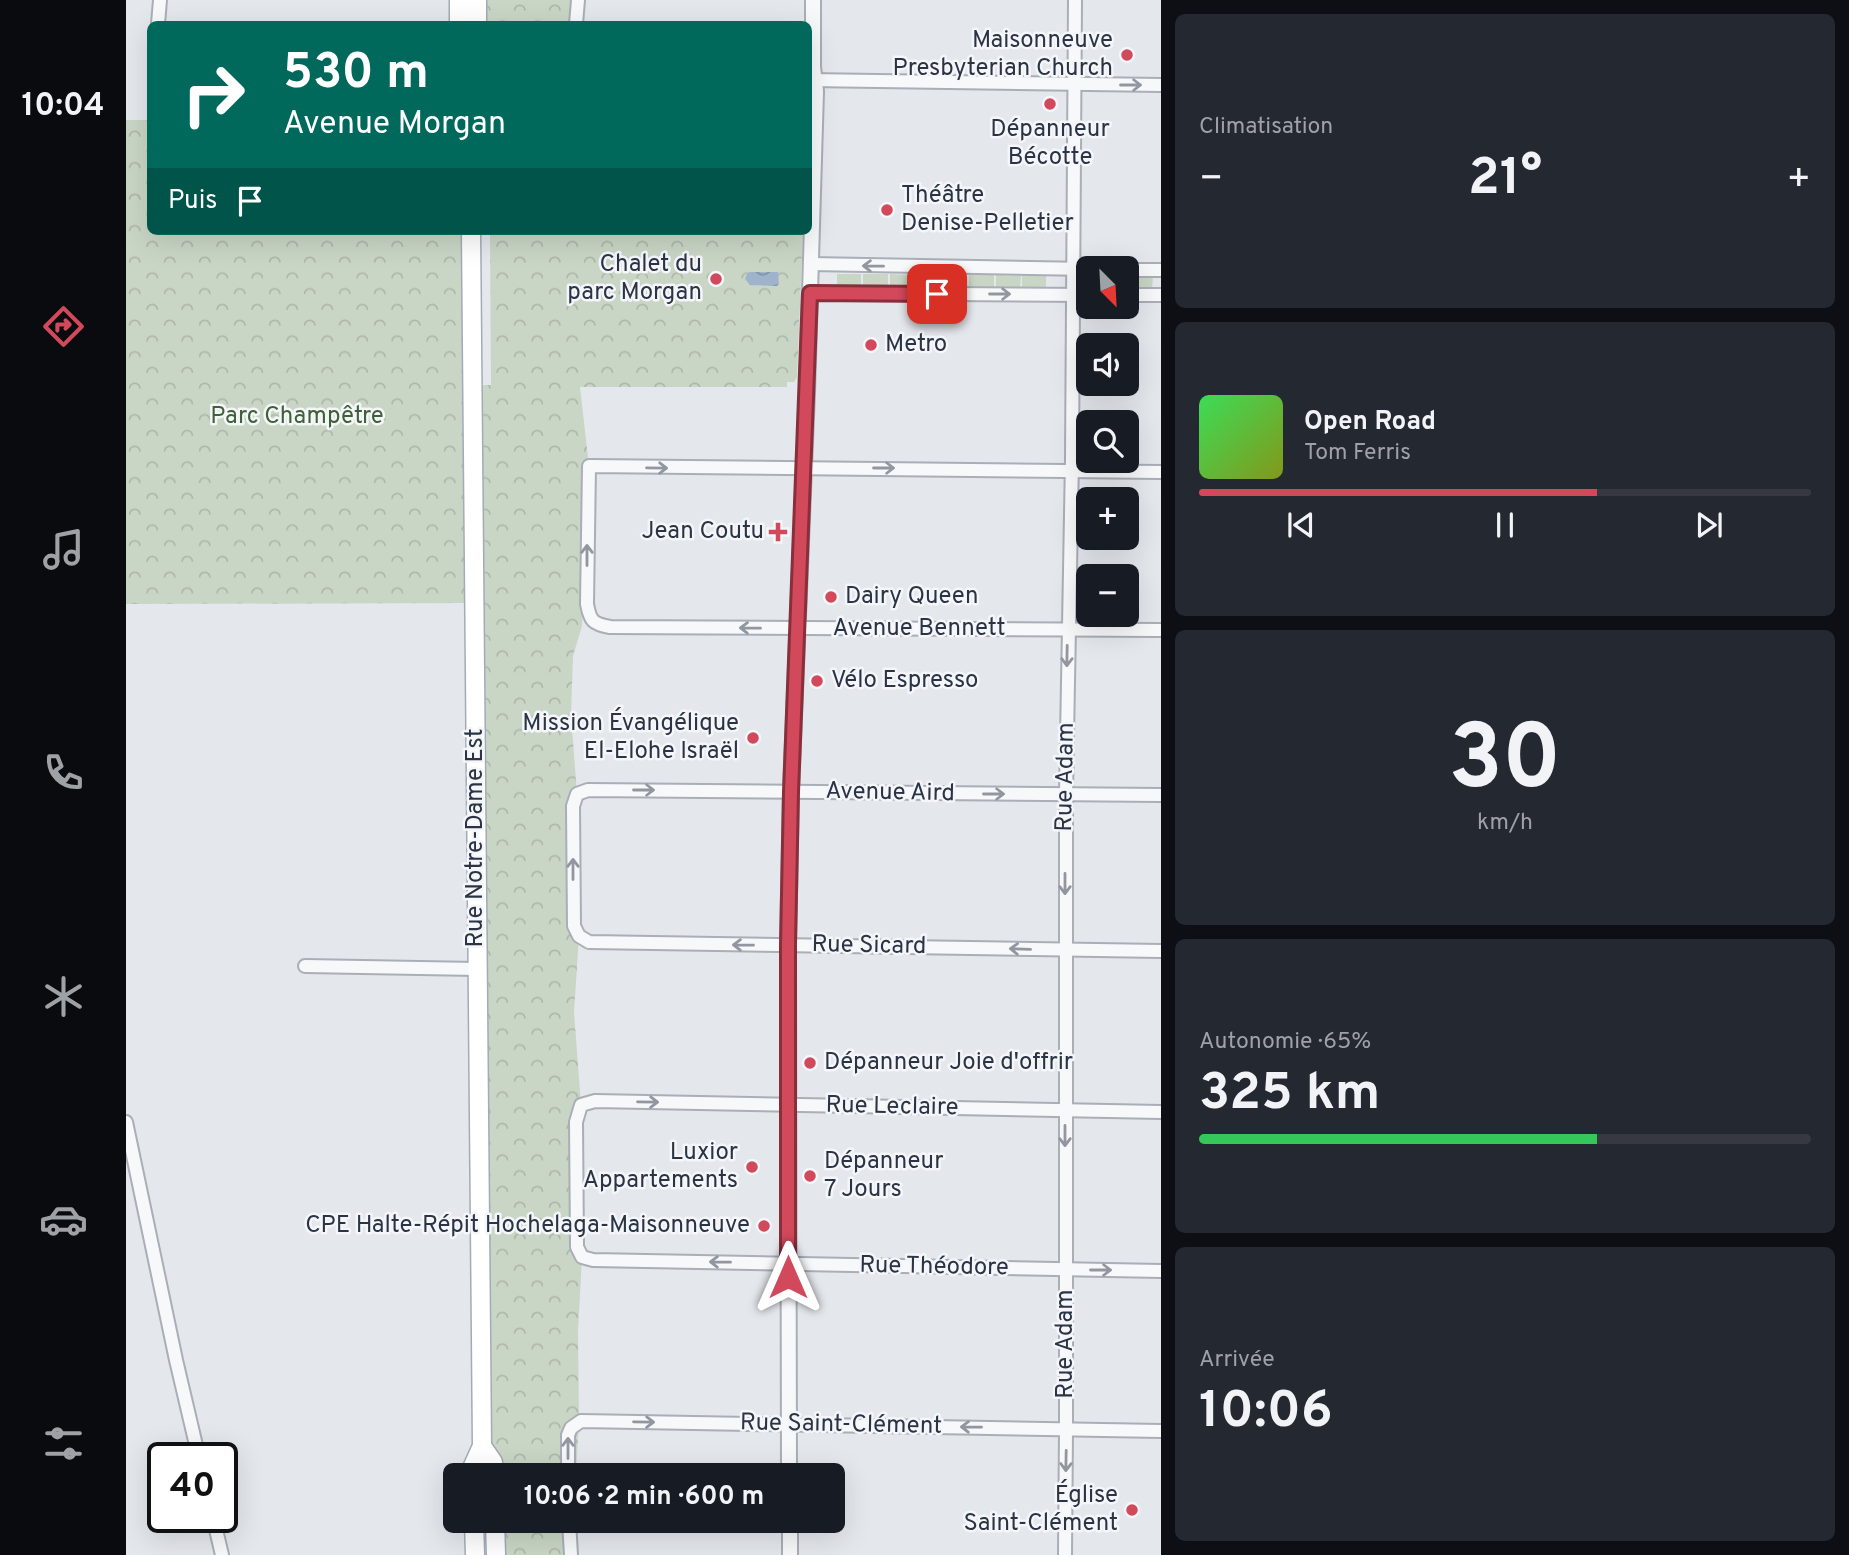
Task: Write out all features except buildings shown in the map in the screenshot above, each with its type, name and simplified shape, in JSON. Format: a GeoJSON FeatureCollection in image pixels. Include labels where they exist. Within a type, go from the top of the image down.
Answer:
{"type":"FeatureCollection","features":[{"type":"Feature","properties":{"kind":"main road"},"geometry":{"type":"LineString","coordinates":[[458,0],[459,21]]}},
{"type":"Feature","properties":{"kind":"main road"},"geometry":{"type":"LineString","coordinates":[[477,0],[477,21]]}},
{"type":"Feature","properties":{"kind":"main road","name":"Rue Notre-Dame Est"},"geometry":{"type":"LineString","coordinates":[[471,235],[482,1446],[474,1463]]}},
{"type":"Feature","properties":{"kind":"main road","name":"Rue Notre-Dame Est"},"geometry":{"type":"LineString","coordinates":[[482,1446],[492,1463]]}},
{"type":"Feature","properties":{"kind":"main road"},"geometry":{"type":"LineString","coordinates":[[474,1533],[475,1555]]}},
{"type":"Feature","properties":{"kind":"main road"},"geometry":{"type":"LineString","coordinates":[[495,1533],[496,1555]]}},
{"type":"Feature","properties":{"kind":"street"},"geometry":{"type":"LineString","coordinates":[[158,21],[160,0]]}},
{"type":"Feature","properties":{"kind":"street"},"geometry":{"type":"LineString","coordinates":[[576,21],[578,0]]}},
{"type":"Feature","properties":{"kind":"street"},"geometry":{"type":"LineString","coordinates":[[812,73],[813,0]]}},
{"type":"Feature","properties":{"kind":"street","name":"Rue Adam"},"geometry":{"type":"LineString","coordinates":[[1065,1555],[1066,794],[1072,472],[1075,0]]}},
{"type":"Feature","properties":{"kind":"street"},"geometry":{"type":"LineString","coordinates":[[812,80],[1161,85]]}},
{"type":"Feature","properties":{"kind":"street"},"geometry":{"type":"LineString","coordinates":[[812,82],[816,91],[812,229]]}},
{"type":"Feature","properties":{"kind":"street"},"geometry":{"type":"LineString","coordinates":[[789,1463],[788,945],[791,792],[812,235]]}},
{"type":"Feature","properties":{"kind":"street"},"geometry":{"type":"LineString","coordinates":[[811,264],[1073,269]]}},
{"type":"Feature","properties":{"kind":"street"},"geometry":{"type":"LineString","coordinates":[[1139,270],[1161,270]]}},
{"type":"Feature","properties":{"kind":"street"},"geometry":{"type":"LineString","coordinates":[[810,293],[1073,295]]}},
{"type":"Feature","properties":{"kind":"street"},"geometry":{"type":"LineString","coordinates":[[1139,295],[1161,295]]}},
{"type":"Feature","properties":{"kind":"street","name":"Avenue Bennett"},"geometry":{"type":"LineString","coordinates":[[804,469],[589,467],[587,604],[593,621],[610,627],[1161,629]]}},
{"type":"Feature","properties":{"kind":"street"},"geometry":{"type":"LineString","coordinates":[[804,469],[1161,472]]}},
{"type":"Feature","properties":{"kind":"street","name":"Avenue Aird"},"geometry":{"type":"LineString","coordinates":[[579,936],[573,926],[573,806],[576,794],[588,790],[1161,795]]}},
{"type":"Feature","properties":{"kind":"street","name":"Rue Sicard"},"geometry":{"type":"LineString","coordinates":[[579,936],[589,942],[1161,951]]}},
{"type":"Feature","properties":{"kind":"street"},"geometry":{"type":"LineString","coordinates":[[306,966],[477,969]]}},
{"type":"Feature","properties":{"kind":"street","name":"Rue Leclaire"},"geometry":{"type":"LineString","coordinates":[[582,1257],[577,1247],[576,1122],[581,1105],[595,1101],[1161,1112]]}},
{"type":"Feature","properties":{"kind":"street"},"geometry":{"type":"LineString","coordinates":[[126,1122],[195,1442]]}},
{"type":"Feature","properties":{"kind":"street","name":"Rue Théodore"},"geometry":{"type":"LineString","coordinates":[[582,1257],[593,1260],[1161,1271]]}},
{"type":"Feature","properties":{"kind":"street","name":"Rue Saint-Clément"},"geometry":{"type":"LineString","coordinates":[[568,1463],[568,1435],[571,1428],[581,1421],[1161,1431]]}},
{"type":"Feature","properties":{"kind":"street"},"geometry":{"type":"LineString","coordinates":[[217,1533],[222,1555]]}},
{"type":"Feature","properties":{"kind":"street"},"geometry":{"type":"LineString","coordinates":[[570,1533],[571,1555]]}},
{"type":"Feature","properties":{"kind":"street"},"geometry":{"type":"LineString","coordinates":[[790,1533],[790,1555]]}},
{"type":"Feature","properties":{"kind":"green space"},"geometry":{"type":"Polygon","coordinates":[[[487,0],[573,0],[571,21],[487,21],[487,0]]]}},
{"type":"Feature","properties":{"kind":"green space","name":"Parc Champêtre"},"geometry":{"type":"Polygon","coordinates":[[[126,120],[147,120],[147,235],[468,235],[469,603],[126,604],[126,120]]]}},
{"type":"Feature","properties":{"kind":"green space"},"geometry":{"type":"Polygon","coordinates":[[[490,235],[803,235],[797,377],[794,382],[787,382],[787,387],[580,387],[589,466],[582,626],[573,656],[571,715],[577,794],[579,936],[574,1012],[581,1105],[582,1257],[577,1463],[483,1463],[472,385],[491,385],[490,235]]]}},
{"type":"Feature","properties":{"kind":"green space"},"geometry":{"type":"Polygon","coordinates":[[[837,274],[861,274],[861,286],[837,286],[837,274]]]}},
{"type":"Feature","properties":{"kind":"green space"},"geometry":{"type":"Polygon","coordinates":[[[863,274],[888,274],[888,286],[863,286],[863,274]]]}},
{"type":"Feature","properties":{"kind":"green space"},"geometry":{"type":"Polygon","coordinates":[[[890,274],[914,275],[914,287],[890,286],[890,274]]]}},
{"type":"Feature","properties":{"kind":"green space"},"geometry":{"type":"Polygon","coordinates":[[[917,274],[941,275],[940,287],[916,287],[917,274]]]}},
{"type":"Feature","properties":{"kind":"green space"},"geometry":{"type":"Polygon","coordinates":[[[942,275],[967,275],[967,287],[942,287],[942,275]]]}},
{"type":"Feature","properties":{"kind":"green space"},"geometry":{"type":"Polygon","coordinates":[[[969,275],[994,275],[994,287],[969,287],[969,275]]]}},
{"type":"Feature","properties":{"kind":"green space"},"geometry":{"type":"Polygon","coordinates":[[[996,275],[1021,276],[1020,288],[996,288],[996,275]]]}},
{"type":"Feature","properties":{"kind":"green space"},"geometry":{"type":"Polygon","coordinates":[[[1022,276],[1046,276],[1046,288],[1022,288],[1022,276]]]}},
{"type":"Feature","properties":{"kind":"green space"},"geometry":{"type":"Polygon","coordinates":[[[1139,276],[1153,276],[1152,288],[1139,288],[1139,276]]]}},
{"type":"Feature","properties":{"kind":"green space"},"geometry":{"type":"Polygon","coordinates":[[[485,1533],[573,1533],[572,1555],[486,1555],[485,1533]]]}},
{"type":"Feature","properties":{"kind":"water"},"geometry":{"type":"Polygon","coordinates":[[[750,272],[778,272],[779,284],[750,285],[745,279],[750,272]]]}},
{"type":"Feature","properties":{"kind":"place","name":"Maisonneuve Presbyterian Church"},"geometry":{"type":"Point","coordinates":[1127,55]}},
{"type":"Feature","properties":{"kind":"place","name":"Dépanneur Bécotte"},"geometry":{"type":"Point","coordinates":[1050,104]}},
{"type":"Feature","properties":{"kind":"place","name":"Théâtre Denise-Pelletier"},"geometry":{"type":"Point","coordinates":[887,210]}},
{"type":"Feature","properties":{"kind":"place","name":"Chalet du parc Morgan"},"geometry":{"type":"Point","coordinates":[716,279]}},
{"type":"Feature","properties":{"kind":"place","name":"Metro"},"geometry":{"type":"Point","coordinates":[871,345]}},
{"type":"Feature","properties":{"kind":"place","name":"Jean Coutu"},"geometry":{"type":"Point","coordinates":[778,532]}},
{"type":"Feature","properties":{"kind":"place","name":"Dairy Queen"},"geometry":{"type":"Point","coordinates":[831,597]}},
{"type":"Feature","properties":{"kind":"place","name":"Vélo Espresso"},"geometry":{"type":"Point","coordinates":[817,681]}},
{"type":"Feature","properties":{"kind":"place","name":"Mission Évangélique El-Elohe Israël"},"geometry":{"type":"Point","coordinates":[753,738]}},
{"type":"Feature","properties":{"kind":"place","name":"Dépanneur Joie d'offrir"},"geometry":{"type":"Point","coordinates":[810,1063]}},
{"type":"Feature","properties":{"kind":"place","name":"Luxior Appartements"},"geometry":{"type":"Point","coordinates":[752,1167]}},
{"type":"Feature","properties":{"kind":"place","name":"Dépanneur 7 Jours"},"geometry":{"type":"Point","coordinates":[810,1176]}},
{"type":"Feature","properties":{"kind":"place","name":"CPE Halte-Répit Hochelaga-Maisonneuve"},"geometry":{"type":"Point","coordinates":[764,1226]}},
{"type":"Feature","properties":{"kind":"place","name":"Église Saint-Clément"},"geometry":{"type":"Point","coordinates":[1132,1510]}},
{"type":"Feature","properties":{"kind":"route"},"geometry":{"type":"LineString","coordinates":[[788,1277],[791,792],[810,293],[937,294]]}}]}
